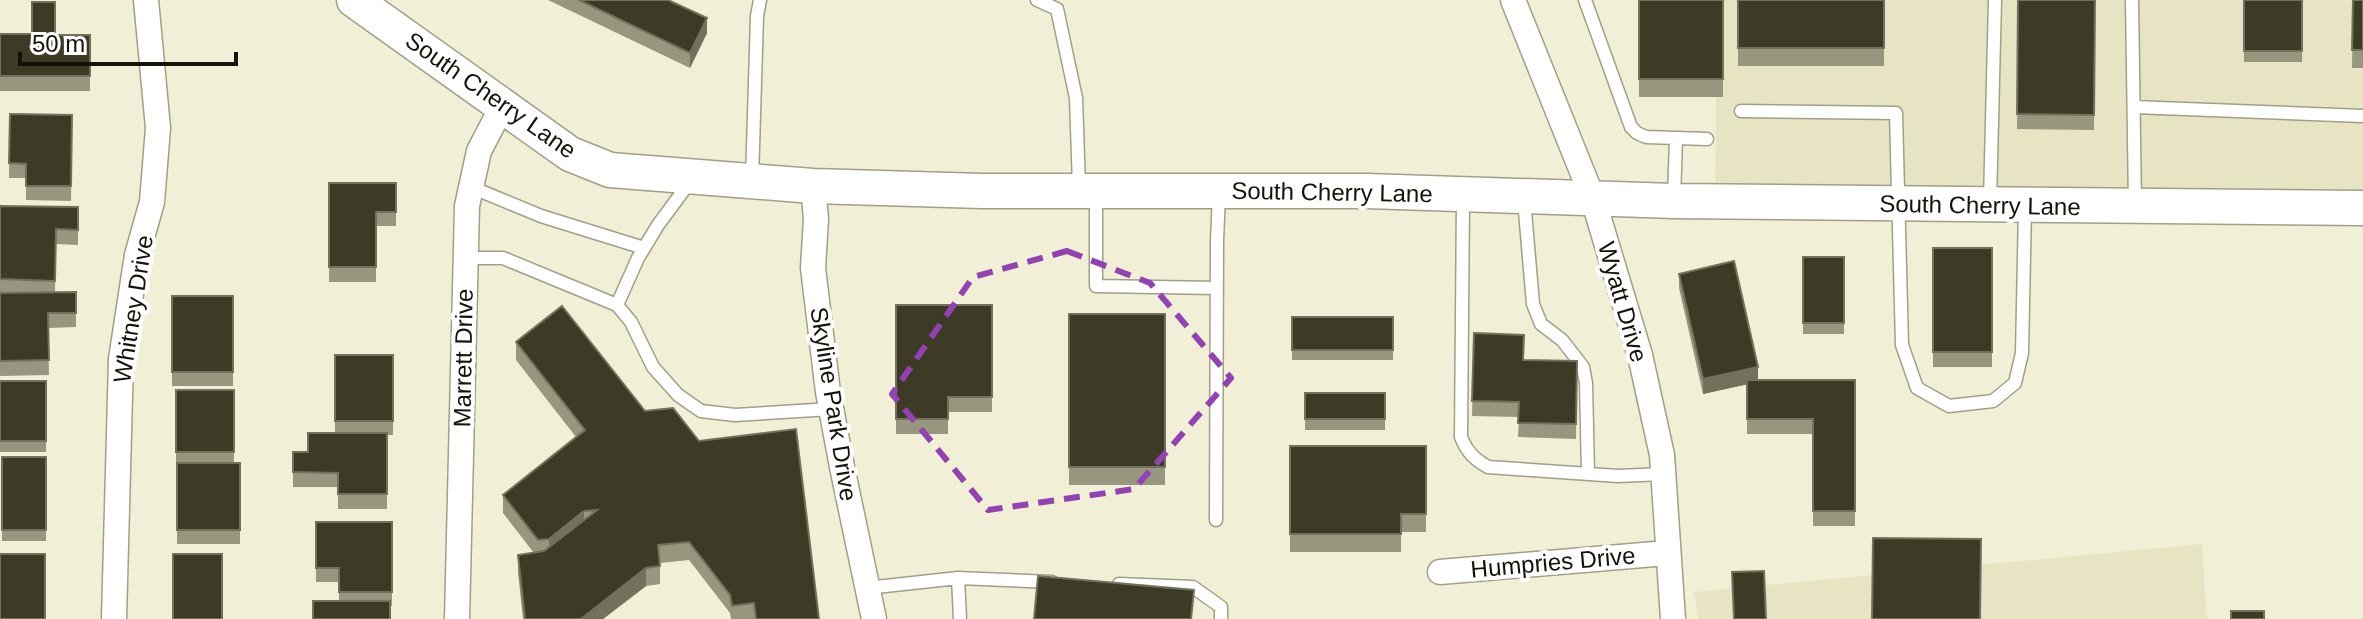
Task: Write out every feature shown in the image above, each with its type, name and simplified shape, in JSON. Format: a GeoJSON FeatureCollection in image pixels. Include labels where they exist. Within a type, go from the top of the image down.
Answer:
{"type":"FeatureCollection","features":[{"type":"Feature","properties":{"kind":"street","name":"Whitney Drive"},"geometry":{"type":"LineString","coordinates":[[114,619],[121,359],[137,255],[152,202],[158,128],[146,0]]}},
{"type":"Feature","properties":{"kind":"street","name":"South Cherry Lane"},"geometry":{"type":"LineString","coordinates":[[354,0],[570,154],[610,170],[813,186],[982,191],[1367,191],[1674,201],[2363,208]]}},
{"type":"Feature","properties":{"kind":"street","name":"Wyatt Drive"},"geometry":{"type":"LineString","coordinates":[[1513,0],[1593,199],[1640,355],[1662,455],[1673,619]]}},
{"type":"Feature","properties":{"kind":"street","name":"Marrett Drive"},"geometry":{"type":"LineString","coordinates":[[457,619],[467,206],[479,151],[503,105]]}},
{"type":"Feature","properties":{"kind":"street","name":"Skyline Park Drive"},"geometry":{"type":"LineString","coordinates":[[813,186],[816,219],[813,268],[831,409],[874,619]]}},
{"type":"Feature","properties":{"kind":"street","name":"Humpries Drive"},"geometry":{"type":"LineString","coordinates":[[1440,572],[1667,553]]}},
{"type":"Feature","properties":{"kind":"lane"},"geometry":{"type":"LineString","coordinates":[[752,181],[760,0]]}},
{"type":"Feature","properties":{"kind":"lane"},"geometry":{"type":"LineString","coordinates":[[1037,0],[1057,9],[1076,98],[1096,286],[1217,288]]}},
{"type":"Feature","properties":{"kind":"lane"},"geometry":{"type":"LineString","coordinates":[[1585,0],[1631,127],[1646,137],[1707,139]]}},
{"type":"Feature","properties":{"kind":"lane"},"geometry":{"type":"LineString","coordinates":[[1990,205],[1995,0]]}},
{"type":"Feature","properties":{"kind":"lane"},"geometry":{"type":"LineString","coordinates":[[2132,0],[2135,206]]}},
{"type":"Feature","properties":{"kind":"lane"},"geometry":{"type":"LineString","coordinates":[[2134,107],[2363,116]]}},
{"type":"Feature","properties":{"kind":"lane"},"geometry":{"type":"LineString","coordinates":[[1741,111],[1896,113],[1902,345],[1917,388],[1949,406],[1993,401],[2015,383],[2022,353],[2025,205]]}},
{"type":"Feature","properties":{"kind":"lane"},"geometry":{"type":"LineString","coordinates":[[1674,201],[1676,139]]}},
{"type":"Feature","properties":{"kind":"lane"},"geometry":{"type":"LineString","coordinates":[[617,305],[644,248],[694,177]]}},
{"type":"Feature","properties":{"kind":"lane"},"geometry":{"type":"LineString","coordinates":[[471,187],[541,216],[644,248]]}},
{"type":"Feature","properties":{"kind":"lane"},"geometry":{"type":"LineString","coordinates":[[1216,520],[1219,191]]}},
{"type":"Feature","properties":{"kind":"lane"},"geometry":{"type":"LineString","coordinates":[[1463,195],[1461,437],[1467,451],[1488,467],[1630,476],[1663,474]]}},
{"type":"Feature","properties":{"kind":"lane"},"geometry":{"type":"LineString","coordinates":[[1524,197],[1533,304],[1541,324],[1562,340],[1583,367],[1588,474]]}},
{"type":"Feature","properties":{"kind":"lane"},"geometry":{"type":"LineString","coordinates":[[466,258],[503,258],[617,305],[631,322],[653,367],[678,395],[701,411],[735,415],[831,409]]}},
{"type":"Feature","properties":{"kind":"lane"},"geometry":{"type":"LineString","coordinates":[[958,578],[960,619]]}},
{"type":"Feature","properties":{"kind":"lane"},"geometry":{"type":"LineString","coordinates":[[867,588],[958,578],[1067,582]]}},
{"type":"Feature","properties":{"kind":"lane"},"geometry":{"type":"LineString","coordinates":[[1099,583],[1193,587],[1221,607],[1221,619]]}},
{"type":"Feature","properties":{"kind":"highlighted area"},"geometry":{"type":"Polygon","coordinates":[[[1067,251],[1150,283],[1231,378],[1134,489],[988,510],[892,394],[973,277],[1067,251]]]}},
{"type":"Feature","properties":{"kind":"shaded area"},"geometry":{"type":"Polygon","coordinates":[[[1718,0],[2363,0],[2363,193],[1715,189],[1718,0]]]}},
{"type":"Feature","properties":{"kind":"shaded area"},"geometry":{"type":"Polygon","coordinates":[[[2202,544],[2207,619],[1698,619],[1694,592],[2202,544]]]}},
{"type":"Feature","properties":{"kind":"building"},"geometry":{"type":"Polygon","coordinates":[[[579,0],[668,0],[707,18],[690,53],[579,0]]]}},
{"type":"Feature","properties":{"kind":"building"},"geometry":{"type":"Polygon","coordinates":[[[1639,0],[1723,0],[1723,79],[1639,79],[1639,0]]]}},
{"type":"Feature","properties":{"kind":"building"},"geometry":{"type":"Polygon","coordinates":[[[1738,0],[1884,0],[1884,48],[1738,48],[1738,0]]]}},
{"type":"Feature","properties":{"kind":"building"},"geometry":{"type":"Polygon","coordinates":[[[2018,0],[2095,0],[2094,115],[2017,114],[2018,0]]]}},
{"type":"Feature","properties":{"kind":"building"},"geometry":{"type":"Polygon","coordinates":[[[2244,0],[2302,0],[2302,51],[2244,51],[2244,0]]]}},
{"type":"Feature","properties":{"kind":"building"},"geometry":{"type":"Polygon","coordinates":[[[2353,0],[2363,0],[2363,50],[2352,50],[2353,0]]]}},
{"type":"Feature","properties":{"kind":"building"},"geometry":{"type":"Polygon","coordinates":[[[32,2],[55,2],[55,35],[90,35],[90,76],[0,76],[0,34],[32,34],[32,2]]]}},
{"type":"Feature","properties":{"kind":"building"},"geometry":{"type":"Polygon","coordinates":[[[10,114],[72,115],[71,186],[26,186],[26,164],[9,163],[10,114]]]}},
{"type":"Feature","properties":{"kind":"building"},"geometry":{"type":"Polygon","coordinates":[[[329,183],[396,183],[396,212],[376,212],[376,267],[329,267],[329,183]]]}},
{"type":"Feature","properties":{"kind":"building"},"geometry":{"type":"Polygon","coordinates":[[[0,206],[78,207],[78,230],[56,229],[55,281],[0,279],[0,206]]]}},
{"type":"Feature","properties":{"kind":"building"},"geometry":{"type":"Polygon","coordinates":[[[1933,248],[1992,248],[1992,352],[1933,352],[1933,248]]]}},
{"type":"Feature","properties":{"kind":"building"},"geometry":{"type":"Polygon","coordinates":[[[1803,257],[1844,257],[1844,323],[1803,323],[1803,257]]]}},
{"type":"Feature","properties":{"kind":"building"},"geometry":{"type":"Polygon","coordinates":[[[1734,261],[1758,367],[1703,379],[1679,274],[1734,261]]]}},
{"type":"Feature","properties":{"kind":"building"},"geometry":{"type":"Polygon","coordinates":[[[76,292],[76,313],[48,313],[49,360],[0,361],[0,293],[76,292]]]}},
{"type":"Feature","properties":{"kind":"building"},"geometry":{"type":"Polygon","coordinates":[[[172,296],[233,296],[233,372],[172,372],[172,296]]]}},
{"type":"Feature","properties":{"kind":"building"},"geometry":{"type":"Polygon","coordinates":[[[896,305],[992,305],[992,397],[948,397],[948,419],[896,419],[896,305]]]}},
{"type":"Feature","properties":{"kind":"building"},"geometry":{"type":"Polygon","coordinates":[[[562,306],[645,411],[673,408],[699,441],[796,429],[819,619],[756,619],[754,603],[732,606],[730,595],[689,542],[658,545],[660,566],[646,568],[581,619],[525,619],[518,555],[544,551],[597,510],[584,511],[549,539],[538,540],[503,495],[585,430],[516,342],[562,306]]]}},
{"type":"Feature","properties":{"kind":"building"},"geometry":{"type":"Polygon","coordinates":[[[1069,314],[1165,314],[1165,467],[1069,467],[1069,314]]]}},
{"type":"Feature","properties":{"kind":"building"},"geometry":{"type":"Polygon","coordinates":[[[1292,317],[1393,317],[1393,350],[1292,350],[1292,317]]]}},
{"type":"Feature","properties":{"kind":"building"},"geometry":{"type":"Polygon","coordinates":[[[1474,333],[1524,335],[1523,360],[1577,361],[1576,424],[1518,423],[1519,402],[1472,401],[1474,333]]]}},
{"type":"Feature","properties":{"kind":"building"},"geometry":{"type":"Polygon","coordinates":[[[335,355],[393,355],[393,421],[335,421],[335,355]]]}},
{"type":"Feature","properties":{"kind":"building"},"geometry":{"type":"Polygon","coordinates":[[[1747,380],[1855,380],[1855,511],[1813,511],[1813,419],[1747,419],[1747,380]]]}},
{"type":"Feature","properties":{"kind":"building"},"geometry":{"type":"Polygon","coordinates":[[[0,381],[46,381],[46,441],[0,441],[0,381]]]}},
{"type":"Feature","properties":{"kind":"building"},"geometry":{"type":"Polygon","coordinates":[[[176,390],[234,390],[234,452],[176,452],[176,390]]]}},
{"type":"Feature","properties":{"kind":"building"},"geometry":{"type":"Polygon","coordinates":[[[1305,393],[1385,393],[1385,419],[1305,419],[1305,393]]]}},
{"type":"Feature","properties":{"kind":"building"},"geometry":{"type":"Polygon","coordinates":[[[308,433],[387,433],[387,494],[338,494],[338,473],[293,472],[293,452],[308,452],[308,433]]]}},
{"type":"Feature","properties":{"kind":"building"},"geometry":{"type":"Polygon","coordinates":[[[1290,446],[1426,446],[1426,514],[1401,514],[1401,534],[1290,534],[1290,446]]]}},
{"type":"Feature","properties":{"kind":"building"},"geometry":{"type":"Polygon","coordinates":[[[2,457],[46,457],[46,530],[2,530],[2,457]]]}},
{"type":"Feature","properties":{"kind":"building"},"geometry":{"type":"Polygon","coordinates":[[[177,463],[240,463],[240,530],[177,530],[177,463]]]}},
{"type":"Feature","properties":{"kind":"building"},"geometry":{"type":"Polygon","coordinates":[[[316,522],[392,522],[392,592],[339,592],[339,568],[316,568],[316,522]]]}},
{"type":"Feature","properties":{"kind":"building"},"geometry":{"type":"Polygon","coordinates":[[[1873,538],[1981,539],[1980,619],[1872,619],[1873,538]]]}},
{"type":"Feature","properties":{"kind":"building"},"geometry":{"type":"Polygon","coordinates":[[[0,554],[45,554],[45,619],[0,619],[0,554]]]}},
{"type":"Feature","properties":{"kind":"building"},"geometry":{"type":"Polygon","coordinates":[[[173,554],[222,554],[222,619],[173,619],[173,554]]]}},
{"type":"Feature","properties":{"kind":"building"},"geometry":{"type":"Polygon","coordinates":[[[1764,571],[1766,619],[1734,619],[1732,572],[1764,571]]]}},
{"type":"Feature","properties":{"kind":"building"},"geometry":{"type":"Polygon","coordinates":[[[1038,576],[1194,590],[1191,619],[1034,619],[1038,576]]]}},
{"type":"Feature","properties":{"kind":"building"},"geometry":{"type":"Polygon","coordinates":[[[313,601],[390,601],[390,619],[313,619],[313,601]]]}},
{"type":"Feature","properties":{"kind":"building"},"geometry":{"type":"Polygon","coordinates":[[[2231,611],[2264,611],[2264,619],[2231,619],[2231,611]]]}}]}
